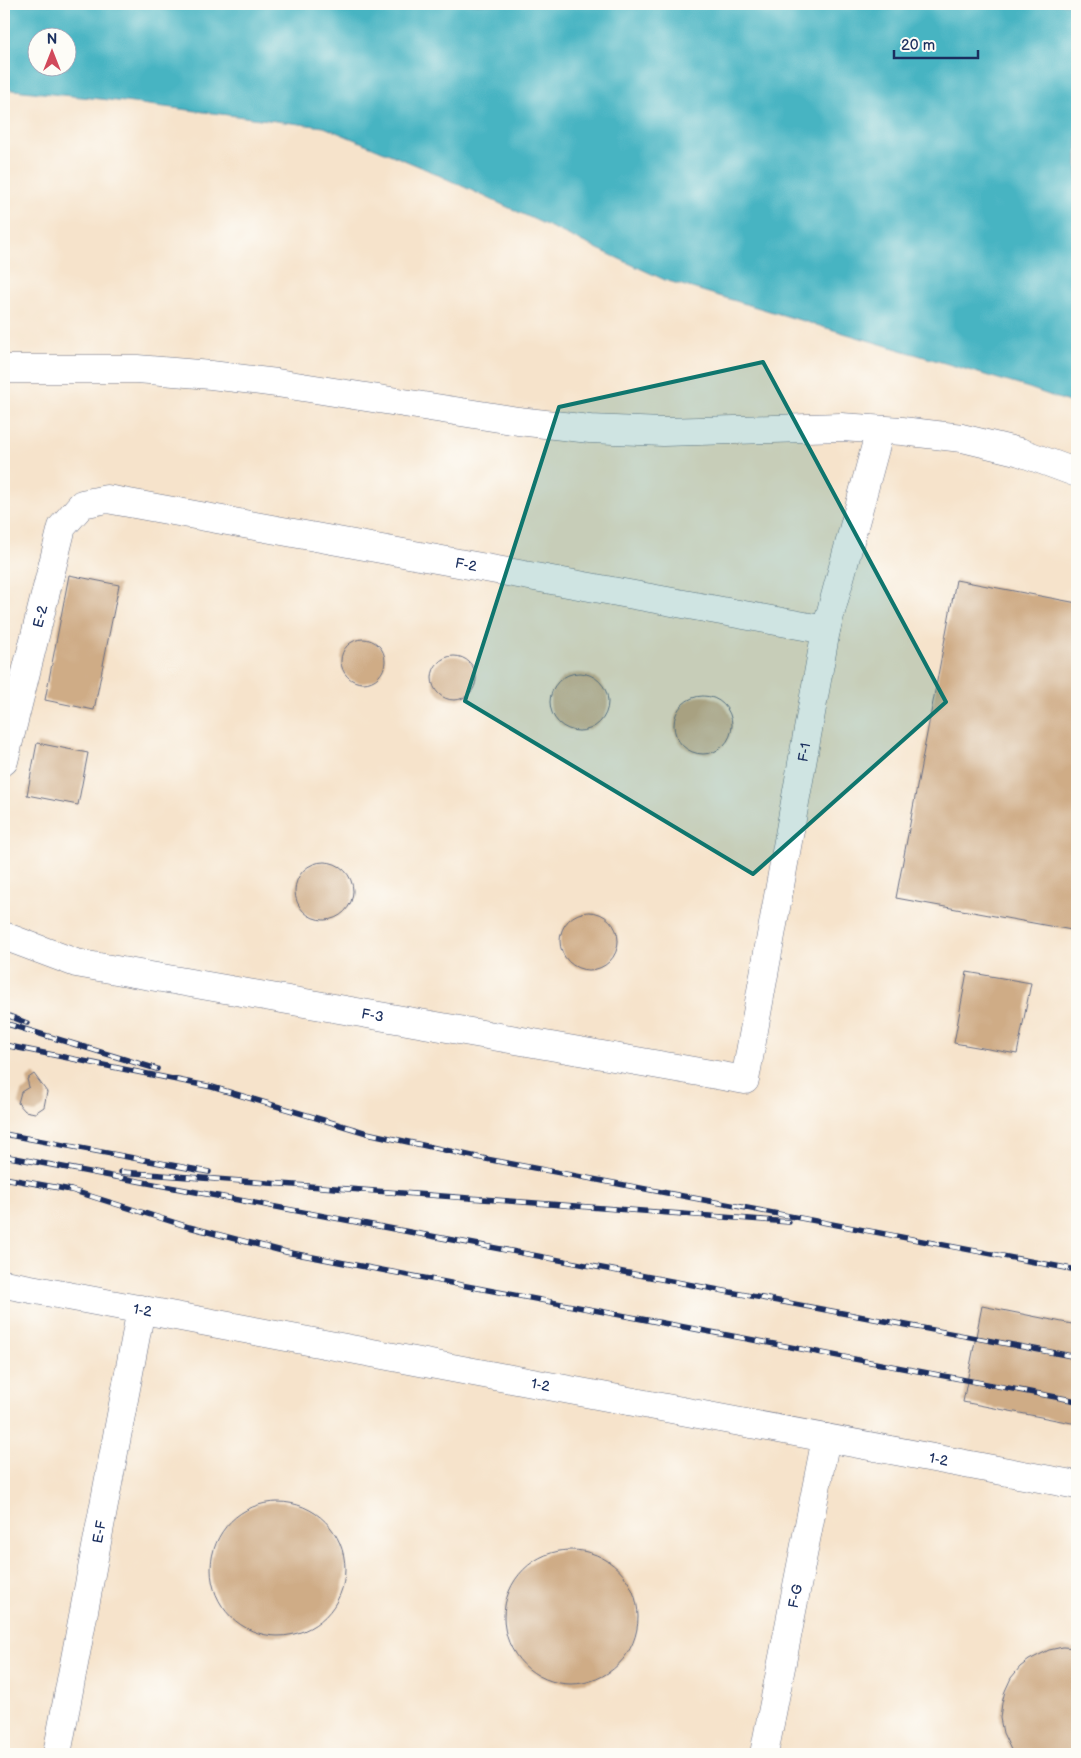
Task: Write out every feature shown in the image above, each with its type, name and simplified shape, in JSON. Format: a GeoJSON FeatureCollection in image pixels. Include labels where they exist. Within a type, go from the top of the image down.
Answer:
{"type":"FeatureCollection","features":[{"type":"Feature","properties":{"kind":"lane"},"geometry":{"type":"LineString","coordinates":[[4,369],[138,369],[211,375],[277,383],[518,421],[590,429],[663,432],[841,427],[880,430],[962,438],[1020,452],[1077,473]]}},
{"type":"Feature","properties":{"kind":"lane","name":"F-1"},"geometry":{"type":"LineString","coordinates":[[745,1080],[826,630],[880,430]]}},
{"type":"Feature","properties":{"kind":"lane","name":"F-2"},"geometry":{"type":"LineString","coordinates":[[107,499],[826,630]]}},
{"type":"Feature","properties":{"kind":"lane","name":"E-2"},"geometry":{"type":"LineString","coordinates":[[4,761],[62,527],[82,504],[107,499]]}},
{"type":"Feature","properties":{"kind":"lane","name":"F-3"},"geometry":{"type":"LineString","coordinates":[[4,936],[76,963],[745,1080]]}},
{"type":"Feature","properties":{"kind":"lane","name":"1-2"},"geometry":{"type":"LineString","coordinates":[[4,1284],[1077,1486]]}},
{"type":"Feature","properties":{"kind":"lane","name":"E-F"},"geometry":{"type":"LineString","coordinates":[[57,1754],[140,1309]]}},
{"type":"Feature","properties":{"kind":"lane","name":"F-G"},"geometry":{"type":"LineString","coordinates":[[764,1754],[826,1438]]}},
{"type":"Feature","properties":{"kind":"highlighted area"},"geometry":{"type":"Polygon","coordinates":[[[763,362],[946,702],[753,874],[465,701],[559,407],[763,362]]]}},
{"type":"Feature","properties":{"kind":"water"},"geometry":{"type":"Polygon","coordinates":[[[4,4],[1077,4],[1077,405],[1029,388],[665,280],[421,167],[324,127],[101,99],[4,89],[4,4]]]}},
{"type":"Feature","properties":{"kind":"building"},"geometry":{"type":"Polygon","coordinates":[[[69,575],[119,585],[94,710],[45,700],[69,575]]]}},
{"type":"Feature","properties":{"kind":"building"},"geometry":{"type":"Polygon","coordinates":[[[956,580],[1077,603],[1077,931],[896,898],[956,580]]]}},
{"type":"Feature","properties":{"kind":"building"},"geometry":{"type":"Polygon","coordinates":[[[367,639],[379,645],[384,652],[384,670],[379,677],[372,682],[359,683],[351,680],[344,673],[341,657],[344,649],[351,642],[367,639]]]}},
{"type":"Feature","properties":{"kind":"building"},"geometry":{"type":"Polygon","coordinates":[[[458,656],[470,662],[475,669],[475,687],[470,694],[463,699],[450,700],[442,697],[435,690],[432,674],[435,666],[442,659],[458,656]]]}},
{"type":"Feature","properties":{"kind":"building"},"geometry":{"type":"Polygon","coordinates":[[[573,673],[585,673],[600,681],[608,696],[608,708],[600,723],[585,731],[573,731],[558,723],[550,708],[550,696],[558,681],[573,673]]]}},
{"type":"Feature","properties":{"kind":"building"},"geometry":{"type":"Polygon","coordinates":[[[697,696],[709,696],[724,704],[732,719],[732,731],[724,746],[709,754],[697,754],[682,746],[674,731],[674,719],[682,704],[697,696]]]}},
{"type":"Feature","properties":{"kind":"building"},"geometry":{"type":"Polygon","coordinates":[[[37,743],[88,753],[78,805],[27,795],[37,743]]]}},
{"type":"Feature","properties":{"kind":"building"},"geometry":{"type":"Polygon","coordinates":[[[318,862],[330,862],[345,870],[353,885],[353,897],[345,912],[330,920],[318,920],[303,912],[295,897],[295,885],[303,870],[318,862]]]}},
{"type":"Feature","properties":{"kind":"building"},"geometry":{"type":"Polygon","coordinates":[[[583,912],[595,912],[610,920],[618,935],[618,947],[610,962],[595,970],[583,970],[568,962],[560,947],[560,935],[568,920],[583,912]]]}},
{"type":"Feature","properties":{"kind":"building"},"geometry":{"type":"Polygon","coordinates":[[[967,972],[1031,983],[1017,1054],[954,1043],[967,972]]]}},
{"type":"Feature","properties":{"kind":"building"},"geometry":{"type":"Polygon","coordinates":[[[34,1074],[47,1092],[44,1107],[35,1113],[25,1111],[18,1103],[21,1092],[29,1087],[27,1079],[34,1074]]]}},
{"type":"Feature","properties":{"kind":"building"},"geometry":{"type":"Polygon","coordinates":[[[982,1306],[1077,1325],[1077,1424],[963,1402],[982,1306]]]}},
{"type":"Feature","properties":{"kind":"building"},"geometry":{"type":"Polygon","coordinates":[[[278,1502],[304,1507],[326,1521],[340,1543],[345,1569],[340,1595],[326,1617],[304,1631],[278,1636],[252,1631],[230,1617],[216,1595],[211,1569],[216,1543],[230,1521],[252,1507],[278,1502]]]}},
{"type":"Feature","properties":{"kind":"building"},"geometry":{"type":"Polygon","coordinates":[[[571,1550],[597,1555],[619,1569],[633,1591],[638,1617],[633,1643],[619,1665],[597,1679],[571,1684],[545,1679],[523,1665],[509,1643],[504,1617],[509,1591],[523,1569],[545,1555],[571,1550]]]}},
{"type":"Feature","properties":{"kind":"building"},"geometry":{"type":"Polygon","coordinates":[[[1063,1647],[1077,1648],[1077,1754],[1013,1754],[1003,1733],[1000,1718],[1005,1691],[1011,1678],[1029,1660],[1049,1650],[1063,1647]]]}},
{"type":"Feature","properties":{"kind":"railway"},"geometry":{"type":"LineString","coordinates":[[4,1014],[27,1023]]}},
{"type":"Feature","properties":{"kind":"railway"},"geometry":{"type":"LineString","coordinates":[[4,1023],[157,1069]]}},
{"type":"Feature","properties":{"kind":"railway"},"geometry":{"type":"LineString","coordinates":[[4,1045],[212,1087],[367,1133],[486,1159],[1077,1270]]}},
{"type":"Feature","properties":{"kind":"railway"},"geometry":{"type":"LineString","coordinates":[[4,1134],[209,1172]]}},
{"type":"Feature","properties":{"kind":"railway"},"geometry":{"type":"LineString","coordinates":[[4,1156],[1077,1357]]}},
{"type":"Feature","properties":{"kind":"railway"},"geometry":{"type":"LineString","coordinates":[[121,1172],[789,1222]]}},
{"type":"Feature","properties":{"kind":"railway"},"geometry":{"type":"LineString","coordinates":[[4,1178],[71,1190],[189,1227],[286,1252],[1077,1401]]}}]}
